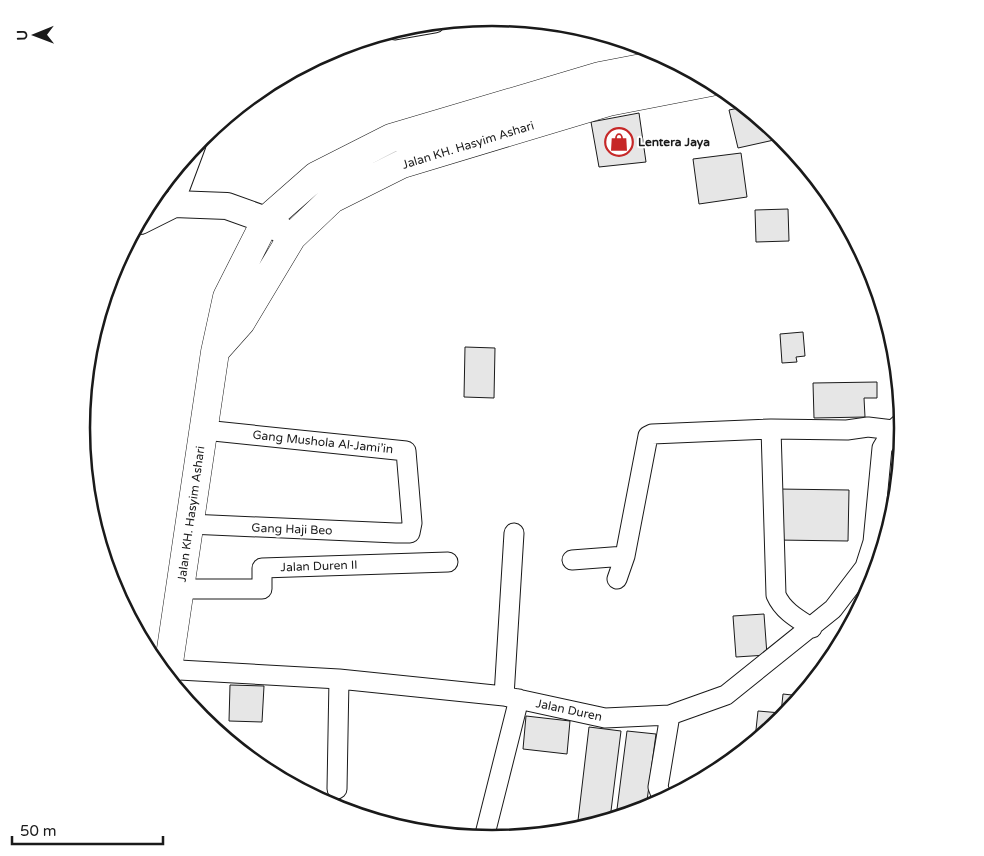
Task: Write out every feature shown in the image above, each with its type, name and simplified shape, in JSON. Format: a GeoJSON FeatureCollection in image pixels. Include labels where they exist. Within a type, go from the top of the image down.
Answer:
{"type":"FeatureCollection","features":[{"type":"Feature","properties":{"kind":"main road","name":"Jalan KH. Hasyim Ashari"},"geometry":{"type":"LineString","coordinates":[[167,664],[204,430],[214,352],[227,297],[266,220],[316,176],[391,138],[600,76],[662,64]]}},
{"type":"Feature","properties":{"kind":"main road"},"geometry":{"type":"LineString","coordinates":[[600,76],[608,102]]}},
{"type":"Feature","properties":{"kind":"main road","name":"Jalan KH. Hasyim Ashari"},"geometry":{"type":"LineString","coordinates":[[214,352],[241,322],[292,237],[332,199],[402,164],[608,102],[700,84]]}},
{"type":"Feature","properties":{"kind":"street"},"geometry":{"type":"LineString","coordinates":[[174,204],[189,164]]}},
{"type":"Feature","properties":{"kind":"street"},"geometry":{"type":"LineString","coordinates":[[151,215],[174,204],[227,206],[266,220],[292,237]]}},
{"type":"Feature","properties":{"kind":"street"},"geometry":{"type":"LineString","coordinates":[[617,579],[625,556],[648,436],[652,434],[771,429],[847,430],[894,426]]}},
{"type":"Feature","properties":{"kind":"street"},"geometry":{"type":"LineString","coordinates":[[771,429],[776,595],[788,612],[812,628]]}},
{"type":"Feature","properties":{"kind":"street","name":"Gang Mushola Al-Jami’in"},"geometry":{"type":"LineString","coordinates":[[204,430],[406,451],[412,523],[410,533],[396,533]]}},
{"type":"Feature","properties":{"kind":"street","name":"Jalan Duren"},"geometry":{"type":"LineString","coordinates":[[172,671],[339,679],[512,698],[605,718],[670,715],[726,695],[834,609],[865,567],[873,542],[882,448],[894,431]]}},
{"type":"Feature","properties":{"kind":"street","name":"Gang Haji Beo"},"geometry":{"type":"LineString","coordinates":[[189,524],[396,533]]}},
{"type":"Feature","properties":{"kind":"street"},"geometry":{"type":"LineString","coordinates":[[486,830],[512,698],[514,533]]}},
{"type":"Feature","properties":{"kind":"street"},"geometry":{"type":"LineString","coordinates":[[572,560],[625,556]]}},
{"type":"Feature","properties":{"kind":"street","name":"Jalan Duren II"},"geometry":{"type":"LineString","coordinates":[[180,589],[262,588],[262,568],[448,562]]}},
{"type":"Feature","properties":{"kind":"street"},"geometry":{"type":"LineString","coordinates":[[337,789],[339,679]]}},
{"type":"Feature","properties":{"kind":"street"},"geometry":{"type":"LineString","coordinates":[[660,793],[658,787],[670,715]]}},
{"type":"Feature","properties":{"kind":"building"},"geometry":{"type":"Polygon","coordinates":[[[737,109],[772,140],[738,148],[729,110],[737,109]]]}},
{"type":"Feature","properties":{"kind":"building","name":"Lentera Jaya"},"geometry":{"type":"Polygon","coordinates":[[[639,113],[646,162],[599,167],[591,122],[639,113]]]}},
{"type":"Feature","properties":{"kind":"building"},"geometry":{"type":"Polygon","coordinates":[[[741,153],[747,197],[699,204],[693,159],[741,153]]]}},
{"type":"Feature","properties":{"kind":"building"},"geometry":{"type":"Polygon","coordinates":[[[788,209],[789,241],[756,242],[755,210],[788,209]]]}},
{"type":"Feature","properties":{"kind":"building"},"geometry":{"type":"Polygon","coordinates":[[[803,332],[805,356],[796,357],[797,362],[782,363],[780,334],[803,332]]]}},
{"type":"Feature","properties":{"kind":"building"},"geometry":{"type":"Polygon","coordinates":[[[465,347],[495,348],[494,398],[464,397],[465,347]]]}},
{"type":"Feature","properties":{"kind":"building"},"geometry":{"type":"Polygon","coordinates":[[[877,382],[877,398],[864,398],[865,417],[814,418],[813,383],[877,382]]]}},
{"type":"Feature","properties":{"kind":"building"},"geometry":{"type":"Polygon","coordinates":[[[778,489],[849,490],[848,541],[777,540],[778,489]]]}},
{"type":"Feature","properties":{"kind":"building"},"geometry":{"type":"Polygon","coordinates":[[[764,614],[767,655],[736,657],[733,616],[764,614]]]}},
{"type":"Feature","properties":{"kind":"building"},"geometry":{"type":"Polygon","coordinates":[[[230,685],[264,686],[262,722],[229,721],[230,685]]]}},
{"type":"Feature","properties":{"kind":"building"},"geometry":{"type":"Polygon","coordinates":[[[783,694],[792,695],[782,706],[783,694]]]}},
{"type":"Feature","properties":{"kind":"building"},"geometry":{"type":"Polygon","coordinates":[[[758,711],[775,713],[756,731],[758,711]]]}},
{"type":"Feature","properties":{"kind":"building"},"geometry":{"type":"Polygon","coordinates":[[[526,716],[570,721],[567,754],[523,749],[526,716]]]}},
{"type":"Feature","properties":{"kind":"building"},"geometry":{"type":"Polygon","coordinates":[[[589,727],[621,731],[611,811],[578,820],[589,727]]]}},
{"type":"Feature","properties":{"kind":"building"},"geometry":{"type":"Polygon","coordinates":[[[627,731],[656,734],[647,798],[617,809],[627,731]]]}},
{"type":"Feature","properties":{"kind":"place","name":"Lentera Jaya"},"geometry":{"type":"Point","coordinates":[619,142]}}]}
